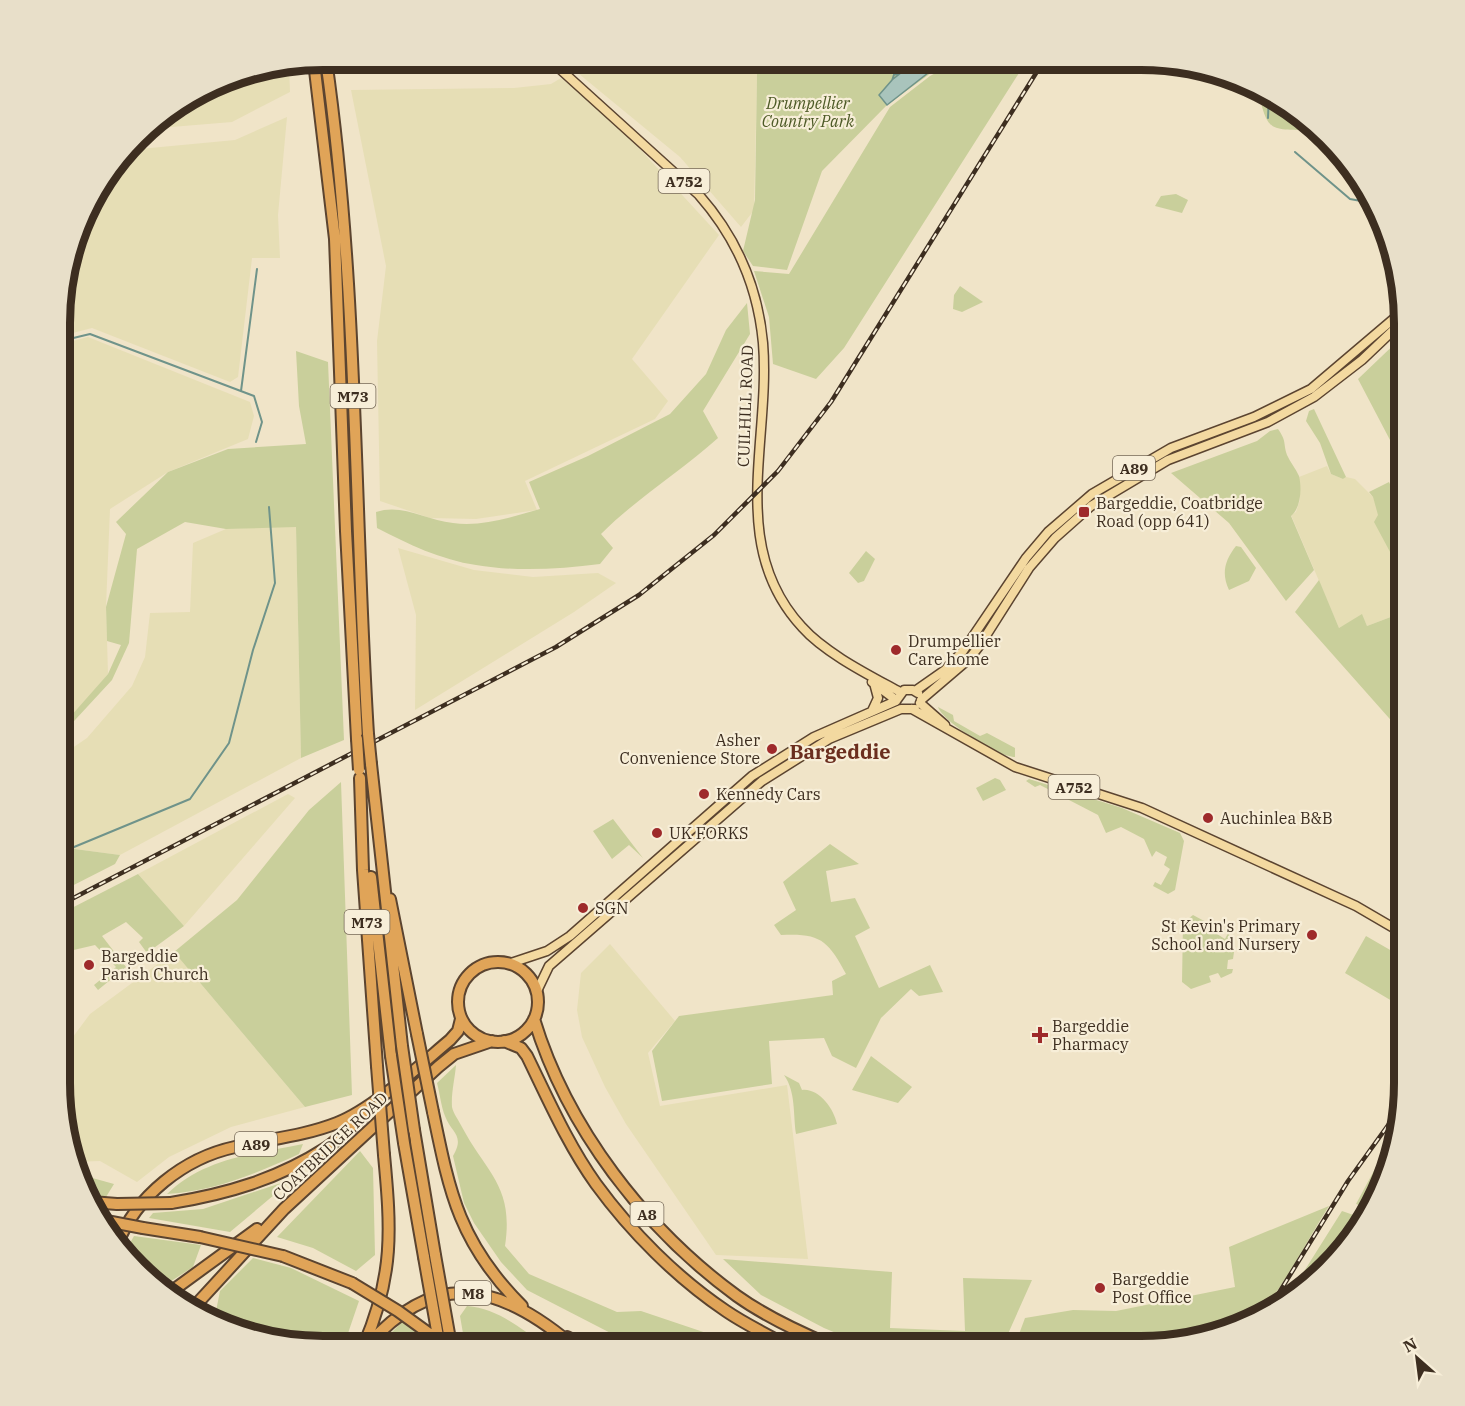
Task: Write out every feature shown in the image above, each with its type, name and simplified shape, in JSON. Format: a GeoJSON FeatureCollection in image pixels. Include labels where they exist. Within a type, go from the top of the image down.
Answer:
{"type":"FeatureCollection","features":[{"type":"Feature","properties":{"kind":"highway","name":"M73"},"geometry":{"type":"LineString","coordinates":[[327,70],[338,144],[348,259],[357,538],[368,734],[402,1046],[439,1336]]}},
{"type":"Feature","properties":{"kind":"highway","name":"M73"},"geometry":{"type":"LineString","coordinates":[[315,71],[335,239],[346,553],[360,774],[404,1143],[449,1336]]}},
{"type":"Feature","properties":{"kind":"highway","name":"M73"},"geometry":{"type":"LineString","coordinates":[[360,774],[363,870],[389,1254],[386,1283],[370,1336]]}},
{"type":"Feature","properties":{"kind":"highway","name":"M73"},"geometry":{"type":"LineString","coordinates":[[374,798],[391,904],[446,1174],[462,1225],[480,1257],[506,1290],[533,1317]]}},
{"type":"Feature","properties":{"kind":"highway"},"geometry":{"type":"LineString","coordinates":[[488,963],[511,963],[523,969],[537,991],[538,1000],[534,1019],[522,1034],[504,1041],[492,1041],[475,1035],[461,1019],[458,996],[468,975],[488,963]]}},
{"type":"Feature","properties":{"kind":"highway","name":"COATBRIDGE ROAD"},"geometry":{"type":"LineString","coordinates":[[122,1236],[146,1199],[162,1183],[181,1170],[234,1147],[286,1138],[338,1123],[354,1115],[416,1069],[458,1031],[461,1019]]}},
{"type":"Feature","properties":{"kind":"highway","name":"A8"},"geometry":{"type":"LineString","coordinates":[[534,1019],[543,1049],[579,1119],[610,1170],[648,1215],[688,1255],[738,1296],[808,1336]]}},
{"type":"Feature","properties":{"kind":"highway","name":"COATBRIDGE ROAD"},"geometry":{"type":"LineString","coordinates":[[197,1302],[284,1209],[438,1067],[454,1054],[492,1041]]}},
{"type":"Feature","properties":{"kind":"highway","name":"A8"},"geometry":{"type":"LineString","coordinates":[[504,1041],[521,1048],[573,1147],[596,1184],[629,1224],[670,1266],[726,1311],[769,1336]]}},
{"type":"Feature","properties":{"kind":"highway"},"geometry":{"type":"LineString","coordinates":[[101,1203],[171,1203],[212,1197],[279,1174],[328,1147],[416,1069]]}},
{"type":"Feature","properties":{"kind":"highway"},"geometry":{"type":"LineString","coordinates":[[176,1288],[284,1209]]}},
{"type":"Feature","properties":{"kind":"highway"},"geometry":{"type":"LineString","coordinates":[[112,1222],[200,1237],[283,1256],[352,1283],[398,1311],[432,1336]]}},
{"type":"Feature","properties":{"kind":"highway","name":"M8"},"geometry":{"type":"LineString","coordinates":[[374,1336],[408,1308],[448,1294],[469,1293],[493,1297],[533,1317],[560,1336]]}},
{"type":"Feature","properties":{"kind":"highway","name":"M8"},"geometry":{"type":"LineString","coordinates":[[558,1334],[562,1336]]}},
{"type":"Feature","properties":{"kind":"main road","name":"CUILHILL ROAD"},"geometry":{"type":"LineString","coordinates":[[561,70],[699,195],[726,230],[745,268],[755,299],[763,345],[756,515],[761,550],[777,594],[802,628],[854,665]]}},
{"type":"Feature","properties":{"kind":"main road","name":"A89"},"geometry":{"type":"LineString","coordinates":[[915,691],[945,670],[963,651],[1026,558],[1048,532],[1092,494],[1171,448],[1262,414],[1311,389],[1394,318]]}},
{"type":"Feature","properties":{"kind":"main road","name":"A89"},"geometry":{"type":"LineString","coordinates":[[921,701],[980,645],[1029,568],[1055,538],[1091,506],[1168,460],[1268,422],[1314,397],[1362,360],[1394,330]]}},
{"type":"Feature","properties":{"kind":"main road","name":"A752"},"geometry":{"type":"LineString","coordinates":[[854,665],[898,700]]}},
{"type":"Feature","properties":{"kind":"main road","name":"A752"},"geometry":{"type":"LineString","coordinates":[[854,665],[898,700]]}},
{"type":"Feature","properties":{"kind":"main road"},"geometry":{"type":"LineString","coordinates":[[871,712],[878,698],[874,683]]}},
{"type":"Feature","properties":{"kind":"main road"},"geometry":{"type":"LineString","coordinates":[[934,716],[931,708],[932,698],[937,687]]}},
{"type":"Feature","properties":{"kind":"main road"},"geometry":{"type":"LineString","coordinates":[[537,991],[549,966],[762,781],[829,739],[898,700],[908,689],[915,691],[921,701],[912,709],[898,700]]}},
{"type":"Feature","properties":{"kind":"main road"},"geometry":{"type":"LineString","coordinates":[[511,963],[548,951],[570,936],[752,776],[814,737],[898,700]]}},
{"type":"Feature","properties":{"kind":"main road","name":"A752"},"geometry":{"type":"LineString","coordinates":[[921,701],[934,716],[960,736]]}},
{"type":"Feature","properties":{"kind":"main road","name":"A752"},"geometry":{"type":"LineString","coordinates":[[912,709],[1026,771],[1142,808],[1380,917],[1394,927]]}},
{"type":"Feature","properties":{"kind":"shaded area"},"geometry":{"type":"Polygon","coordinates":[[[574,70],[758,70],[754,210],[741,227],[680,157],[574,70]]]}},
{"type":"Feature","properties":{"kind":"shaded area"},"geometry":{"type":"Polygon","coordinates":[[[289,73],[290,92],[232,122],[163,128],[197,104],[227,90],[258,79],[289,73]]]}},
{"type":"Feature","properties":{"kind":"shaded area"},"geometry":{"type":"Polygon","coordinates":[[[561,78],[614,121],[719,235],[632,359],[668,401],[655,419],[525,481],[537,510],[476,519],[430,518],[380,501],[377,341],[386,266],[351,90],[514,88],[551,84],[561,78]]]}},
{"type":"Feature","properties":{"kind":"shaded area"},"geometry":{"type":"Polygon","coordinates":[[[287,117],[278,215],[280,258],[252,258],[238,377],[230,382],[92,328],[70,334],[75,274],[84,242],[104,197],[133,157],[141,149],[235,140],[287,117]]]}},
{"type":"Feature","properties":{"kind":"shaded area"},"geometry":{"type":"Polygon","coordinates":[[[88,337],[250,402],[254,416],[248,439],[168,472],[110,509],[106,607],[108,674],[70,719],[70,342],[88,337]]]}},
{"type":"Feature","properties":{"kind":"shaded area"},"geometry":{"type":"Polygon","coordinates":[[[1327,466],[1331,474],[1343,479],[1346,477],[1355,479],[1373,497],[1394,552],[1394,616],[1367,626],[1362,615],[1339,628],[1291,515],[1296,512],[1300,500],[1299,477],[1327,466]]]}},
{"type":"Feature","properties":{"kind":"shaded area"},"geometry":{"type":"Polygon","coordinates":[[[296,526],[301,758],[120,855],[70,848],[70,750],[87,738],[132,686],[145,657],[150,613],[190,612],[193,543],[226,529],[296,526]]]}},
{"type":"Feature","properties":{"kind":"shaded area"},"geometry":{"type":"Polygon","coordinates":[[[398,548],[474,570],[533,577],[598,573],[616,583],[574,612],[415,710],[416,615],[398,548]]]}},
{"type":"Feature","properties":{"kind":"shaded area"},"geometry":{"type":"Polygon","coordinates":[[[288,794],[295,798],[184,926],[138,874],[288,794]]]}},
{"type":"Feature","properties":{"kind":"shaded area"},"geometry":{"type":"Polygon","coordinates":[[[610,944],[675,1021],[648,1053],[660,1106],[787,1085],[808,1259],[716,1255],[626,1124],[605,1087],[582,1037],[577,1010],[581,973],[610,944]]]}},
{"type":"Feature","properties":{"kind":"shaded area"},"geometry":{"type":"Polygon","coordinates":[[[174,952],[305,1107],[231,1127],[169,1157],[137,1182],[100,1161],[83,1162],[75,1132],[71,1099],[70,1041],[90,1014],[174,952]]]}},
{"type":"Feature","properties":{"kind":"green space","name":"Drumpellier Country Park"},"geometry":{"type":"Polygon","coordinates":[[[758,70],[935,70],[887,105],[822,171],[787,270],[753,266],[743,251],[755,200],[758,70]]]}},
{"type":"Feature","properties":{"kind":"green space"},"geometry":{"type":"Polygon","coordinates":[[[941,70],[1021,70],[844,348],[816,379],[773,364],[769,317],[754,271],[789,274],[890,107],[941,70]]]}},
{"type":"Feature","properties":{"kind":"green space"},"geometry":{"type":"Polygon","coordinates":[[[1261,101],[1305,131],[1274,127],[1265,115],[1261,101]]]}},
{"type":"Feature","properties":{"kind":"green space"},"geometry":{"type":"Polygon","coordinates":[[[1176,194],[1188,200],[1182,213],[1155,206],[1161,196],[1176,194]]]}},
{"type":"Feature","properties":{"kind":"green space"},"geometry":{"type":"Polygon","coordinates":[[[960,286],[983,302],[962,312],[953,309],[954,295],[960,286]]]}},
{"type":"Feature","properties":{"kind":"green space"},"geometry":{"type":"Polygon","coordinates":[[[747,303],[750,334],[703,411],[718,438],[601,534],[613,548],[600,564],[538,569],[463,563],[437,555],[377,528],[376,512],[386,510],[405,511],[453,523],[475,524],[497,521],[540,509],[529,482],[588,456],[670,414],[706,374],[726,330],[747,303]]]}},
{"type":"Feature","properties":{"kind":"green space"},"geometry":{"type":"Polygon","coordinates":[[[1394,345],[1394,439],[1390,440],[1358,379],[1394,345]]]}},
{"type":"Feature","properties":{"kind":"green space"},"geometry":{"type":"Polygon","coordinates":[[[296,351],[328,362],[344,740],[301,758],[296,527],[226,529],[185,522],[137,549],[129,643],[112,680],[70,725],[70,717],[108,674],[121,645],[107,641],[106,607],[126,534],[116,522],[168,472],[228,449],[306,444],[299,406],[296,351]]]}},
{"type":"Feature","properties":{"kind":"green space"},"geometry":{"type":"Polygon","coordinates":[[[1314,409],[1346,477],[1343,479],[1331,474],[1320,443],[1306,421],[1309,411],[1314,409]]]}},
{"type":"Feature","properties":{"kind":"green space"},"geometry":{"type":"Polygon","coordinates":[[[1278,429],[1284,440],[1287,455],[1300,481],[1299,503],[1291,516],[1314,570],[1286,601],[1229,523],[1171,473],[1257,441],[1270,431],[1278,429]]]}},
{"type":"Feature","properties":{"kind":"green space"},"geometry":{"type":"Polygon","coordinates":[[[1389,482],[1394,492],[1394,559],[1374,522],[1378,515],[1373,497],[1369,492],[1389,482]]]}},
{"type":"Feature","properties":{"kind":"green space"},"geometry":{"type":"Polygon","coordinates":[[[1236,546],[1241,547],[1256,568],[1249,581],[1229,590],[1225,578],[1225,567],[1236,546]]]}},
{"type":"Feature","properties":{"kind":"green space"},"geometry":{"type":"Polygon","coordinates":[[[866,551],[875,559],[864,581],[858,583],[849,573],[866,551]]]}},
{"type":"Feature","properties":{"kind":"green space"},"geometry":{"type":"Polygon","coordinates":[[[1319,580],[1339,628],[1362,614],[1367,626],[1394,616],[1394,724],[1295,612],[1319,580]]]}},
{"type":"Feature","properties":{"kind":"green space"},"geometry":{"type":"Polygon","coordinates":[[[938,707],[953,715],[954,721],[980,736],[987,733],[1015,748],[1015,757],[972,738],[950,721],[938,707]]]}},
{"type":"Feature","properties":{"kind":"green space"},"geometry":{"type":"Polygon","coordinates":[[[995,778],[1000,780],[1006,790],[983,801],[976,788],[995,778]]]}},
{"type":"Feature","properties":{"kind":"green space"},"geometry":{"type":"Polygon","coordinates":[[[1029,779],[1122,808],[1180,833],[1184,841],[1175,890],[1168,894],[1153,886],[1155,882],[1161,885],[1170,869],[1164,865],[1167,857],[1156,851],[1152,857],[1144,839],[1121,827],[1106,833],[1098,815],[1040,785],[1035,787],[1026,781],[1029,779]]]}},
{"type":"Feature","properties":{"kind":"green space"},"geometry":{"type":"Polygon","coordinates":[[[341,782],[352,1095],[305,1107],[174,952],[237,900],[309,810],[341,782]]]}},
{"type":"Feature","properties":{"kind":"green space"},"geometry":{"type":"Polygon","coordinates":[[[613,819],[643,858],[629,845],[612,859],[593,831],[613,819]]]}},
{"type":"Feature","properties":{"kind":"green space"},"geometry":{"type":"Polygon","coordinates":[[[830,844],[859,864],[826,871],[831,902],[855,898],[870,928],[855,936],[879,988],[930,965],[943,992],[919,996],[911,989],[881,1018],[856,1068],[832,1056],[824,1038],[769,1041],[772,1084],[662,1101],[652,1051],[679,1016],[833,995],[832,981],[846,974],[834,953],[814,937],[781,935],[774,925],[796,910],[783,882],[830,844]]]}},
{"type":"Feature","properties":{"kind":"green space"},"geometry":{"type":"Polygon","coordinates":[[[70,848],[120,855],[115,864],[70,887],[70,848]]]}},
{"type":"Feature","properties":{"kind":"green space"},"geometry":{"type":"Polygon","coordinates":[[[138,874],[184,926],[147,953],[139,942],[143,938],[126,922],[102,936],[126,967],[98,990],[94,985],[116,967],[95,945],[70,951],[70,909],[138,874]]]}},
{"type":"Feature","properties":{"kind":"green space"},"geometry":{"type":"Polygon","coordinates":[[[1193,915],[1219,929],[1217,934],[1225,939],[1228,933],[1234,941],[1229,942],[1228,951],[1234,952],[1233,959],[1228,960],[1227,969],[1233,969],[1232,973],[1221,978],[1218,973],[1209,976],[1211,982],[1191,989],[1182,982],[1183,923],[1193,915]]]}},
{"type":"Feature","properties":{"kind":"green space"},"geometry":{"type":"Polygon","coordinates":[[[1366,936],[1394,952],[1394,1002],[1345,973],[1366,936]]]}},
{"type":"Feature","properties":{"kind":"green space"},"geometry":{"type":"Polygon","coordinates":[[[871,1056],[912,1087],[898,1103],[852,1090],[871,1056]]]}},
{"type":"Feature","properties":{"kind":"green space"},"geometry":{"type":"Polygon","coordinates":[[[456,1065],[452,1107],[502,1194],[507,1226],[505,1246],[529,1274],[617,1312],[641,1311],[715,1336],[616,1336],[527,1290],[501,1262],[474,1223],[464,1203],[453,1156],[458,1139],[442,1108],[437,1083],[456,1065]]]}},
{"type":"Feature","properties":{"kind":"green space"},"geometry":{"type":"Polygon","coordinates":[[[784,1075],[799,1083],[802,1090],[814,1092],[820,1096],[833,1112],[837,1124],[796,1134],[791,1089],[784,1075]]]}},
{"type":"Feature","properties":{"kind":"green space"},"geometry":{"type":"Polygon","coordinates":[[[303,1144],[299,1154],[251,1175],[202,1189],[167,1194],[181,1182],[213,1165],[230,1159],[303,1144]]]}},
{"type":"Feature","properties":{"kind":"green space"},"geometry":{"type":"Polygon","coordinates":[[[1386,1149],[1362,1206],[1356,1204],[1386,1149]]]}},
{"type":"Feature","properties":{"kind":"green space"},"geometry":{"type":"Polygon","coordinates":[[[360,1151],[373,1168],[375,1255],[356,1271],[313,1248],[277,1237],[360,1151]]]}},
{"type":"Feature","properties":{"kind":"green space"},"geometry":{"type":"Polygon","coordinates":[[[89,1177],[114,1184],[106,1197],[98,1196],[89,1177]]]}},
{"type":"Feature","properties":{"kind":"green space"},"geometry":{"type":"Polygon","coordinates":[[[293,1179],[230,1232],[149,1218],[153,1213],[203,1209],[293,1179]]]}},
{"type":"Feature","properties":{"kind":"green space"},"geometry":{"type":"Polygon","coordinates":[[[1329,1206],[1270,1301],[1238,1316],[1191,1331],[1158,1335],[1018,1336],[1025,1318],[1073,1310],[1116,1311],[1235,1287],[1229,1247],[1329,1206]]]}},
{"type":"Feature","properties":{"kind":"green space"},"geometry":{"type":"Polygon","coordinates":[[[1342,1211],[1356,1216],[1332,1249],[1297,1282],[1342,1211]]]}},
{"type":"Feature","properties":{"kind":"green space"},"geometry":{"type":"Polygon","coordinates":[[[134,1236],[201,1245],[193,1267],[169,1283],[129,1244],[134,1236]]]}},
{"type":"Feature","properties":{"kind":"green space"},"geometry":{"type":"Polygon","coordinates":[[[253,1258],[291,1268],[359,1301],[347,1336],[307,1335],[258,1327],[216,1311],[220,1291],[253,1258]]]}},
{"type":"Feature","properties":{"kind":"green space"},"geometry":{"type":"Polygon","coordinates":[[[723,1259],[892,1272],[890,1328],[965,1331],[963,1278],[1032,1280],[1007,1336],[843,1336],[761,1295],[723,1259]]]}},
{"type":"Feature","properties":{"kind":"green space"},"geometry":{"type":"Polygon","coordinates":[[[467,1306],[478,1308],[498,1315],[531,1336],[463,1336],[460,1316],[467,1306]]]}},
{"type":"Feature","properties":{"kind":"green space"},"geometry":{"type":"Polygon","coordinates":[[[403,1321],[422,1336],[388,1336],[403,1321]]]}},
{"type":"Feature","properties":{"kind":"water"},"geometry":{"type":"Polygon","coordinates":[[[905,70],[932,70],[887,105],[879,95],[892,80],[894,74],[899,74],[894,75],[893,79],[905,70]]]}},
{"type":"Feature","properties":{"kind":"waterway"},"geometry":{"type":"LineString","coordinates":[[1268,118],[1269,104]]}},
{"type":"Feature","properties":{"kind":"waterway"},"geometry":{"type":"LineString","coordinates":[[1295,152],[1350,199],[1363,201]]}},
{"type":"Feature","properties":{"kind":"waterway"},"geometry":{"type":"LineString","coordinates":[[241,391],[257,269]]}},
{"type":"Feature","properties":{"kind":"waterway"},"geometry":{"type":"LineString","coordinates":[[70,339],[90,334],[254,396],[262,422],[256,442]]}},
{"type":"Feature","properties":{"kind":"waterway"},"geometry":{"type":"LineString","coordinates":[[70,849],[190,799],[229,743],[253,650],[275,583],[269,507]]}},
{"type":"Feature","properties":{"kind":"railway"},"geometry":{"type":"LineString","coordinates":[[70,900],[556,647],[639,595],[714,535],[778,471],[831,402],[1038,70]]}},
{"type":"Feature","properties":{"kind":"railway"},"geometry":{"type":"LineString","coordinates":[[1277,1296],[1348,1181],[1391,1120]]}},
{"type":"Feature","properties":{"kind":"place","name":"Bargeddie, Coatbridge Road (opp 641)"},"geometry":{"type":"Point","coordinates":[1084,512]}},
{"type":"Feature","properties":{"kind":"place","name":"Drumpellier Care home"},"geometry":{"type":"Point","coordinates":[896,650]}},
{"type":"Feature","properties":{"kind":"place","name":"Asher Convenience Store"},"geometry":{"type":"Point","coordinates":[772,749]}},
{"type":"Feature","properties":{"kind":"place","name":"Kennedy Cars"},"geometry":{"type":"Point","coordinates":[704,794]}},
{"type":"Feature","properties":{"kind":"place","name":"Auchinlea B&B"},"geometry":{"type":"Point","coordinates":[1208,818]}},
{"type":"Feature","properties":{"kind":"place","name":"UK FORKS"},"geometry":{"type":"Point","coordinates":[657,833]}},
{"type":"Feature","properties":{"kind":"place","name":"SGN"},"geometry":{"type":"Point","coordinates":[583,908]}},
{"type":"Feature","properties":{"kind":"place","name":"St Kevin's Primary School and Nursery"},"geometry":{"type":"Point","coordinates":[1312,935]}},
{"type":"Feature","properties":{"kind":"place","name":"Bargeddie Parish Church"},"geometry":{"type":"Point","coordinates":[89,965]}},
{"type":"Feature","properties":{"kind":"place","name":"Bargeddie Pharmacy"},"geometry":{"type":"Point","coordinates":[1040,1035]}},
{"type":"Feature","properties":{"kind":"place","name":"Bargeddie Post Office"},"geometry":{"type":"Point","coordinates":[1100,1288]}},
{"type":"Feature","properties":{"kind":"district","name":"Bargeddie"},"geometry":{"type":"Point","coordinates":[840,751]}}]}
